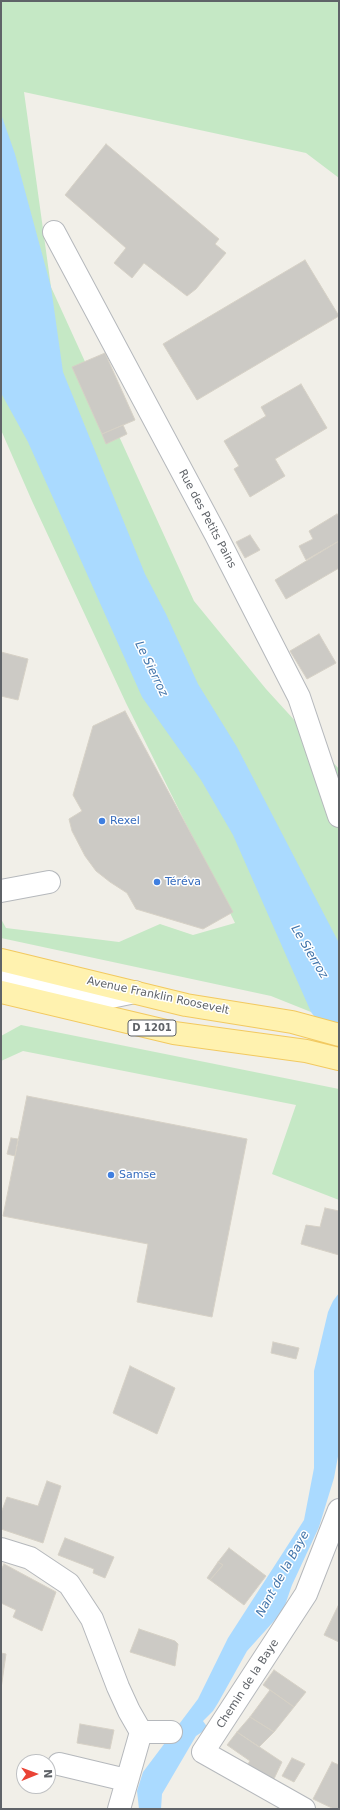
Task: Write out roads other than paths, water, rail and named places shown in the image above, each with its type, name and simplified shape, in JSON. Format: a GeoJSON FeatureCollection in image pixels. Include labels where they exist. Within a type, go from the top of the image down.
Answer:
{"type":"FeatureCollection","features":[{"type":"Feature","properties":{"kind":"main road","name":"Avenue Franklin Roosevelt"},"geometry":{"type":"LineString","coordinates":[[1,960],[186,1005],[296,1023],[339,1035]]}},
{"type":"Feature","properties":{"kind":"main road","name":"D 1201"},"geometry":{"type":"LineString","coordinates":[[3,993],[174,1033],[306,1051],[339,1059]]}},
{"type":"Feature","properties":{"kind":"street","name":"Rue des Petits Pains"},"geometry":{"type":"LineString","coordinates":[[54,232],[216,535],[299,698],[339,816]]}},
{"type":"Feature","properties":{"kind":"street"},"geometry":{"type":"LineString","coordinates":[[1,891],[49,882]]}},
{"type":"Feature","properties":{"kind":"street"},"geometry":{"type":"LineString","coordinates":[[3,993],[16,977],[106,998],[135,992]]}},
{"type":"Feature","properties":{"kind":"street","name":"Chemin de la Baye"},"geometry":{"type":"LineString","coordinates":[[304,1809],[203,1752],[306,1594],[339,1510]]}},
{"type":"Feature","properties":{"kind":"street"},"geometry":{"type":"LineString","coordinates":[[1,1549],[30,1558],[69,1584],[92,1619],[118,1687],[141,1732],[126,1780],[119,1809]]}},
{"type":"Feature","properties":{"kind":"street"},"geometry":{"type":"LineString","coordinates":[[141,1732],[171,1732]]}},
{"type":"Feature","properties":{"kind":"street"},"geometry":{"type":"LineString","coordinates":[[59,1764],[126,1780]]}},
{"type":"Feature","properties":{"kind":"water","name":"Le Sierroz"},"geometry":{"type":"Polygon","coordinates":[[[1,114],[15,154],[51,287],[63,372],[145,574],[166,614],[198,684],[237,747],[339,943],[339,1051],[311,1012],[233,835],[201,780],[142,697],[28,442],[1,393],[1,114]]]}},
{"type":"Feature","properties":{"kind":"water","name":"Nant de la Baye"},"geometry":{"type":"Polygon","coordinates":[[[339,1293],[339,1451],[334,1478],[319,1527],[292,1585],[283,1611],[247,1651],[213,1711],[203,1721],[208,1728],[196,1736],[162,1794],[161,1809],[139,1809],[137,1791],[143,1772],[198,1699],[228,1638],[304,1520],[314,1468],[314,1371],[328,1312],[339,1293]]]}},
{"type":"Feature","properties":{"kind":"place","name":"Rexel"},"geometry":{"type":"Point","coordinates":[102,821]}},
{"type":"Feature","properties":{"kind":"place","name":"Téréva"},"geometry":{"type":"Point","coordinates":[157,882]}},
{"type":"Feature","properties":{"kind":"place","name":"Samse"},"geometry":{"type":"Point","coordinates":[111,1175]}}]}
